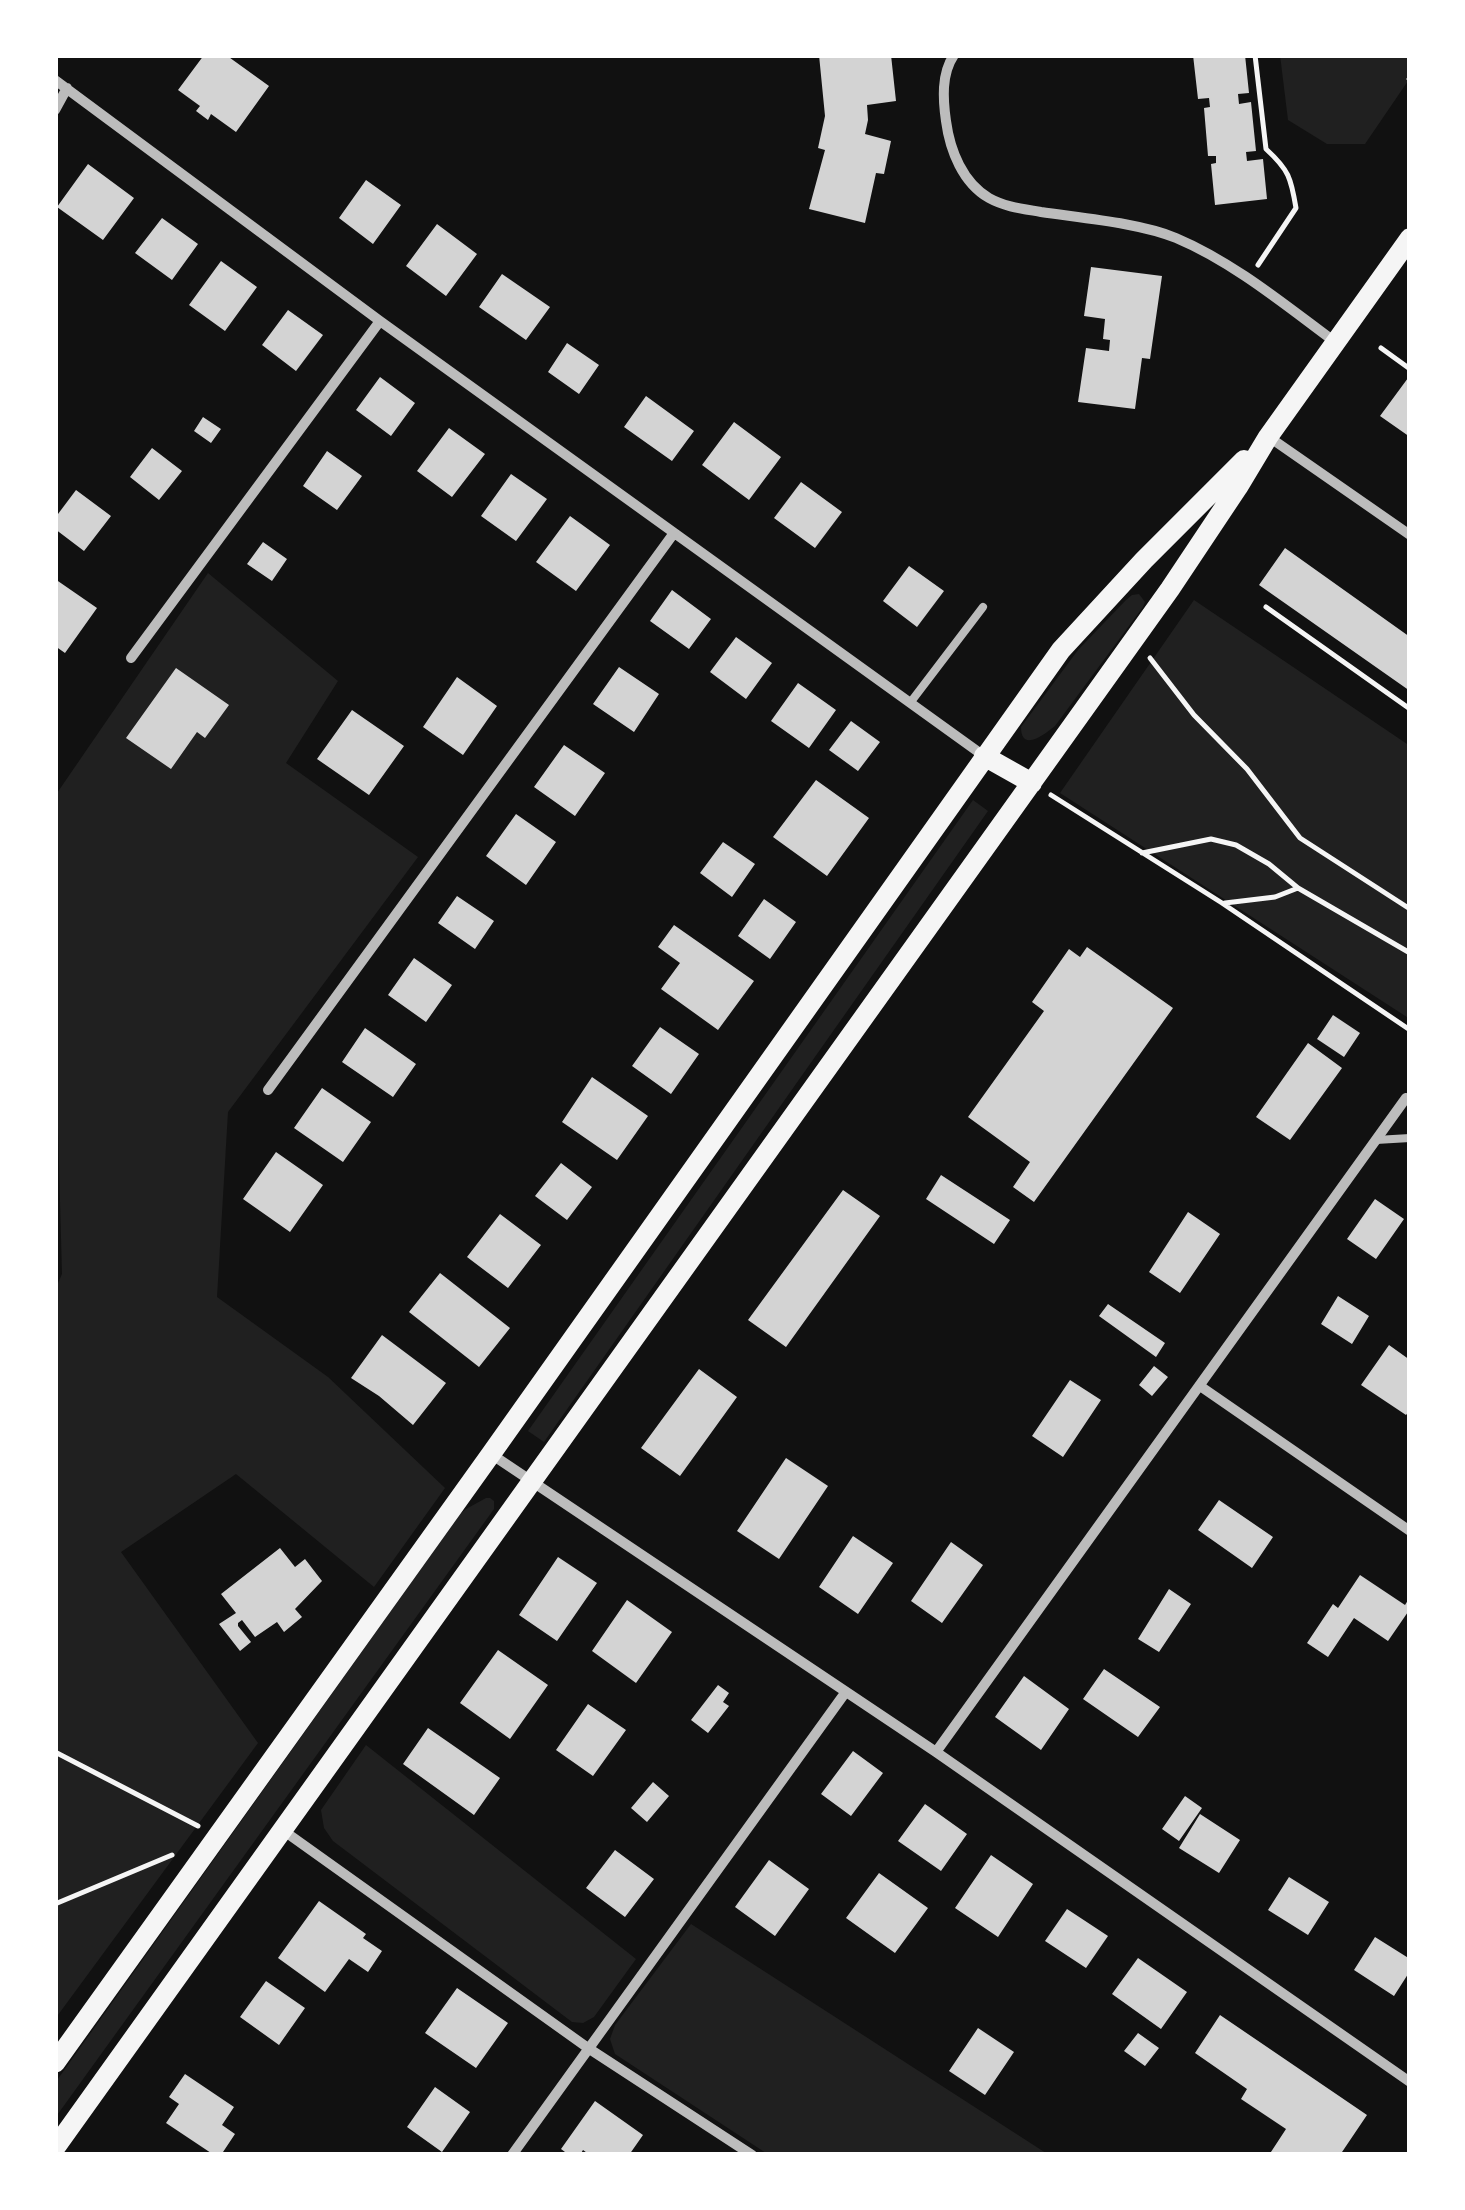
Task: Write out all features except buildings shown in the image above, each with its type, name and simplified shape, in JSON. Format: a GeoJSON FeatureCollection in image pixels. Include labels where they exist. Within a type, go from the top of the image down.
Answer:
{"type":"FeatureCollection","features":[{"type":"Feature","properties":{"kind":"main road"},"geometry":{"type":"LineString","coordinates":[[55,2148],[531,1481],[1040,788],[1268,436],[1410,238]]}},
{"type":"Feature","properties":{"kind":"main road"},"geometry":{"type":"LineString","coordinates":[[55,2062],[1060,650],[1268,436]]}},
{"type":"Feature","properties":{"kind":"main road"},"geometry":{"type":"LineString","coordinates":[[984,756],[1040,788]]}},
{"type":"Feature","properties":{"kind":"street"},"geometry":{"type":"LineString","coordinates":[[954,55],[948,64],[943,100],[948,138],[969,182],[990,198],[1014,208],[1162,232],[1204,249],[1335,342]]}},
{"type":"Feature","properties":{"kind":"street"},"geometry":{"type":"LineString","coordinates":[[55,80],[380,322],[984,756]]}},
{"type":"Feature","properties":{"kind":"street"},"geometry":{"type":"LineString","coordinates":[[55,110],[66,88]]}},
{"type":"Feature","properties":{"kind":"street"},"geometry":{"type":"LineString","coordinates":[[131,658],[380,322]]}},
{"type":"Feature","properties":{"kind":"street"},"geometry":{"type":"LineString","coordinates":[[1268,436],[1410,535]]}},
{"type":"Feature","properties":{"kind":"street"},"geometry":{"type":"LineString","coordinates":[[268,1090],[674,533]]}},
{"type":"Feature","properties":{"kind":"street"},"geometry":{"type":"LineString","coordinates":[[936,1752],[1406,1098]]}},
{"type":"Feature","properties":{"kind":"street"},"geometry":{"type":"LineString","coordinates":[[1200,1386],[1410,1531]]}},
{"type":"Feature","properties":{"kind":"street"},"geometry":{"type":"LineString","coordinates":[[490,1454],[936,1752],[1410,2082]]}},
{"type":"Feature","properties":{"kind":"street"},"geometry":{"type":"LineString","coordinates":[[512,2155],[846,1694]]}},
{"type":"Feature","properties":{"kind":"street"},"geometry":{"type":"LineString","coordinates":[[284,1831],[588,2048],[752,2155]]}},
{"type":"Feature","properties":{"kind":"lane"},"geometry":{"type":"LineString","coordinates":[[910,703],[983,607]]}},
{"type":"Feature","properties":{"kind":"lane"},"geometry":{"type":"LineString","coordinates":[[1376,1140],[1410,1138]]}},
{"type":"Feature","properties":{"kind":"path"},"geometry":{"type":"LineString","coordinates":[[1248,280],[1296,208],[1284,166],[1266,149],[1255,55]]}},
{"type":"Feature","properties":{"kind":"path"},"geometry":{"type":"LineString","coordinates":[[1381,348],[1410,368]]}},
{"type":"Feature","properties":{"kind":"path"},"geometry":{"type":"LineString","coordinates":[[1266,607],[1410,708]]}},
{"type":"Feature","properties":{"kind":"path"},"geometry":{"type":"LineString","coordinates":[[1150,658],[1300,838],[1410,909]]}},
{"type":"Feature","properties":{"kind":"path"},"geometry":{"type":"LineString","coordinates":[[1040,788],[1222,903],[1410,1030]]}},
{"type":"Feature","properties":{"kind":"path"},"geometry":{"type":"LineString","coordinates":[[1141,853],[1212,840],[1236,845],[1269,864],[1298,888],[1410,953]]}},
{"type":"Feature","properties":{"kind":"path"},"geometry":{"type":"LineString","coordinates":[[1222,903],[1275,897],[1298,888]]}},
{"type":"Feature","properties":{"kind":"path"},"geometry":{"type":"LineString","coordinates":[[55,1752],[198,1826],[214,1840],[55,1904]]}},
{"type":"Feature","properties":{"kind":"shaded area"},"geometry":{"type":"Polygon","coordinates":[[[1280,55],[1410,55],[1410,78],[1365,144],[1327,144],[1288,120],[1280,55]]]}},
{"type":"Feature","properties":{"kind":"shaded area"},"geometry":{"type":"Polygon","coordinates":[[[208,573],[338,681],[286,763],[418,857],[228,1112],[217,1297],[328,1377],[445,1488],[374,1587],[236,1474],[121,1552],[258,1743],[55,2019],[55,1290],[62,1274],[55,1125],[55,796],[208,573]]]}},
{"type":"Feature","properties":{"kind":"shaded area"},"geometry":{"type":"Polygon","coordinates":[[[1139,594],[1145,602],[1143,607],[1055,726],[1034,739],[1025,739],[1021,727],[1078,650],[1126,600],[1139,594]]]}},
{"type":"Feature","properties":{"kind":"shaded area"},"geometry":{"type":"Polygon","coordinates":[[[1194,600],[1410,746],[1410,1019],[1060,793],[1194,600]]]}},
{"type":"Feature","properties":{"kind":"shaded area"},"geometry":{"type":"Polygon","coordinates":[[[973,800],[988,811],[544,1442],[528,1431],[973,800]]]}},
{"type":"Feature","properties":{"kind":"shaded area"},"geometry":{"type":"Polygon","coordinates":[[[486,1498],[494,1501],[494,1509],[55,2118],[55,2083],[459,1515],[486,1498]]]}},
{"type":"Feature","properties":{"kind":"shaded area"},"geometry":{"type":"Polygon","coordinates":[[[366,1745],[636,1959],[594,2017],[583,2023],[572,2022],[333,1841],[324,1828],[321,1810],[366,1745]]]}},
{"type":"Feature","properties":{"kind":"shaded area"},"geometry":{"type":"Polygon","coordinates":[[[691,1924],[1049,2155],[769,2155],[615,2054],[610,2039],[615,2025],[691,1924]]]}}]}
